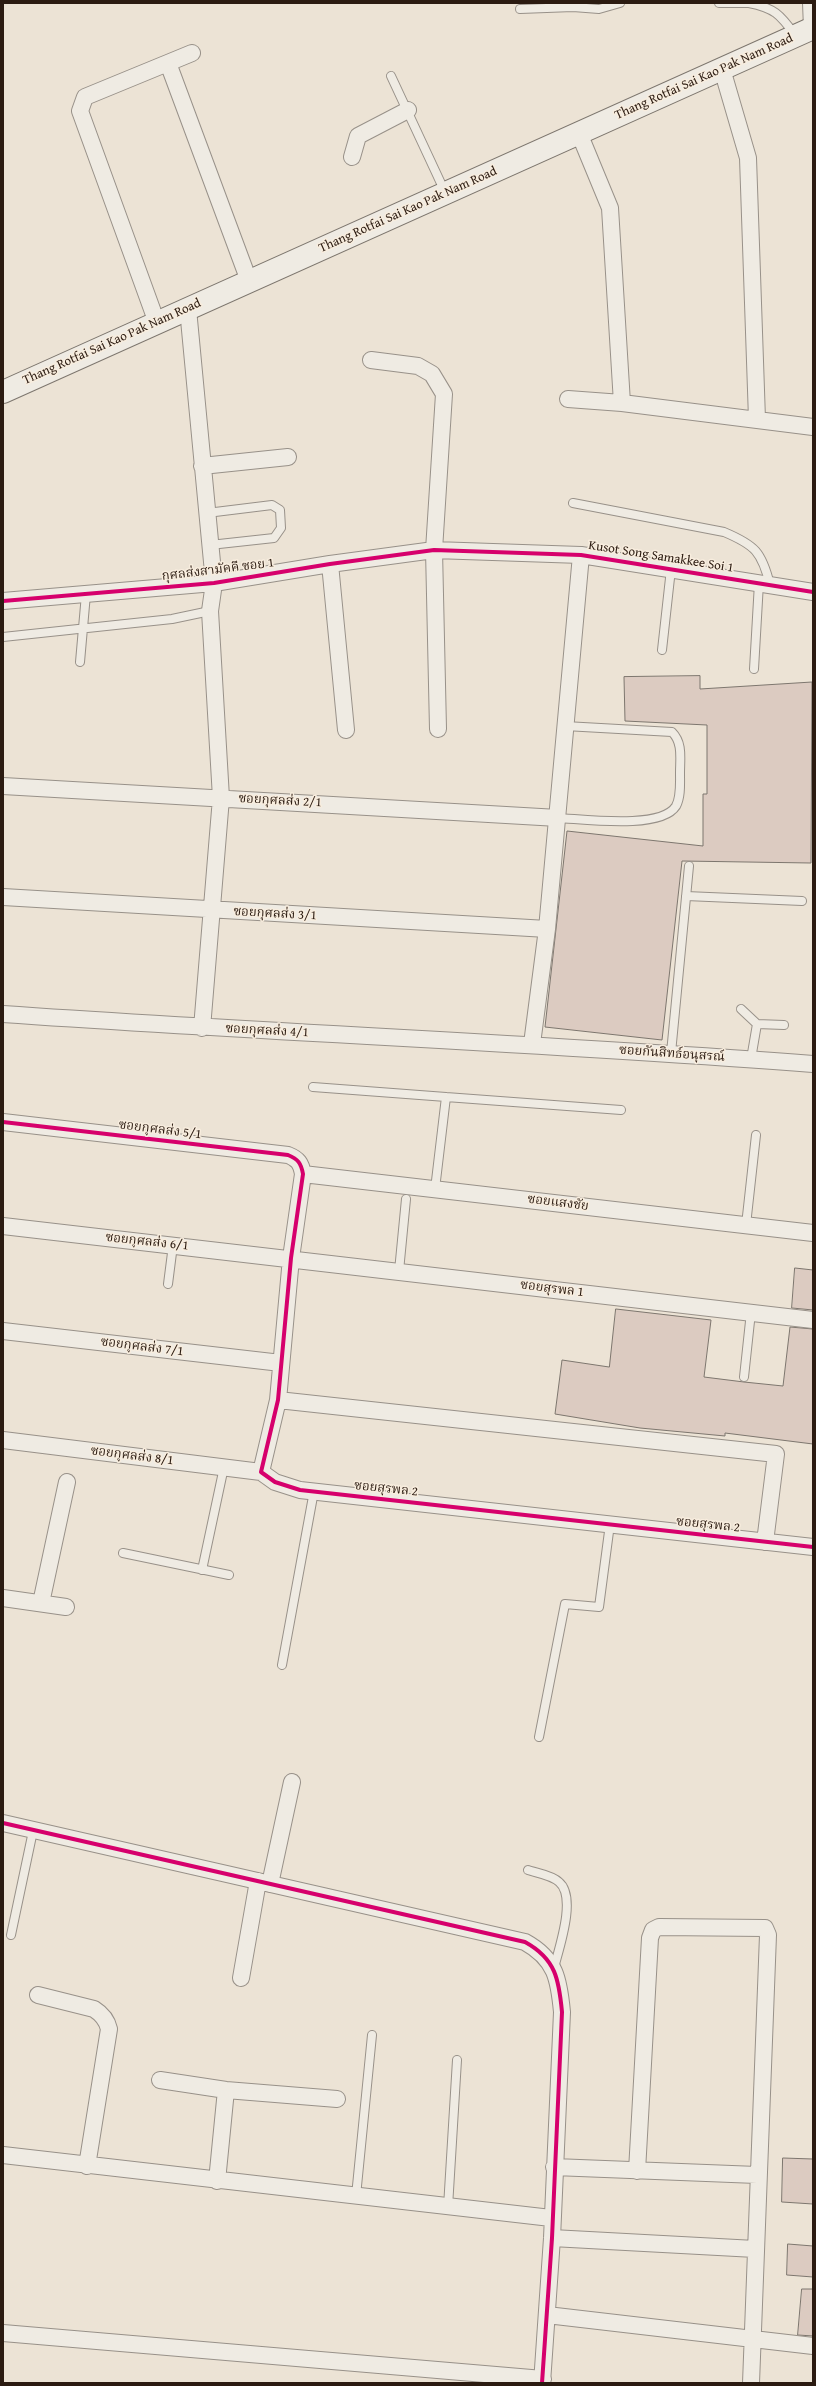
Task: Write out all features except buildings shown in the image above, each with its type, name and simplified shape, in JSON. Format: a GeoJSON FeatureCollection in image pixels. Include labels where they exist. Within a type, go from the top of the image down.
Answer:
{"type":"FeatureCollection","features":[{"type":"Feature","properties":{"kind":"main road","name":"Thang Rotfai Sai Kao Pak Nam Road"},"geometry":{"type":"LineString","coordinates":[[3,392],[807,30]]}},
{"type":"Feature","properties":{"kind":"street"},"geometry":{"type":"LineString","coordinates":[[807,30],[811,3]]}},
{"type":"Feature","properties":{"kind":"street"},"geometry":{"type":"LineString","coordinates":[[157,323],[80,111],[85,97],[192,53]]}},
{"type":"Feature","properties":{"kind":"street"},"geometry":{"type":"LineString","coordinates":[[168,63],[249,281]]}},
{"type":"Feature","properties":{"kind":"street"},"geometry":{"type":"LineString","coordinates":[[722,69],[748,158],[757,420]]}},
{"type":"Feature","properties":{"kind":"street"},"geometry":{"type":"LineString","coordinates":[[352,157],[358,136],[408,110]]}},
{"type":"Feature","properties":{"kind":"street"},"geometry":{"type":"LineString","coordinates":[[579,133],[610,208],[622,403]]}},
{"type":"Feature","properties":{"kind":"street"},"geometry":{"type":"LineString","coordinates":[[188,309],[214,583],[210,611],[221,798],[213,910],[202,1028]]}},
{"type":"Feature","properties":{"kind":"street"},"geometry":{"type":"LineString","coordinates":[[371,360],[418,366],[432,374],[444,394],[434,550],[438,729]]}},
{"type":"Feature","properties":{"kind":"street"},"geometry":{"type":"LineString","coordinates":[[568,399],[622,403],[813,427]]}},
{"type":"Feature","properties":{"kind":"street"},"geometry":{"type":"LineString","coordinates":[[202,466],[288,457]]}},
{"type":"Feature","properties":{"kind":"street","name":"Kusot Song Samakkee Soi 1"},"geometry":{"type":"LineString","coordinates":[[434,550],[581,555],[813,592]]}},
{"type":"Feature","properties":{"kind":"street","name":"กุศลส่งสามัคคี ซอย 1"},"geometry":{"type":"LineString","coordinates":[[3,601],[214,583],[330,564],[434,550]]}},
{"type":"Feature","properties":{"kind":"street"},"geometry":{"type":"LineString","coordinates":[[532,1044],[558,818],[581,555]]}},
{"type":"Feature","properties":{"kind":"street"},"geometry":{"type":"LineString","coordinates":[[330,564],[346,730]]}},
{"type":"Feature","properties":{"kind":"street","name":"ซอยกุศลส่ง 2/1"},"geometry":{"type":"LineString","coordinates":[[3,786],[558,818]]}},
{"type":"Feature","properties":{"kind":"street","name":"ซอยกุศลส่ง 3/1"},"geometry":{"type":"LineString","coordinates":[[3,897],[546,928]]}},
{"type":"Feature","properties":{"kind":"street","name":"ซอยกุศลส่ง 4/1"},"geometry":{"type":"LineString","coordinates":[[3,1014],[202,1028],[532,1044]]}},
{"type":"Feature","properties":{"kind":"street","name":"ซอยกันสิทธ์อนุสรณ์"},"geometry":{"type":"LineString","coordinates":[[532,1044],[813,1064]]}},
{"type":"Feature","properties":{"kind":"street","name":"ซอยกุศลส่ง 5/1"},"geometry":{"type":"LineString","coordinates":[[3,1122],[288,1155],[297,1159],[301,1164],[303,1174]]}},
{"type":"Feature","properties":{"kind":"street"},"geometry":{"type":"LineString","coordinates":[[261,1472],[278,1400],[291,1258],[303,1174]]}},
{"type":"Feature","properties":{"kind":"street","name":"ซอยแสงชัย"},"geometry":{"type":"LineString","coordinates":[[303,1174],[813,1233]]}},
{"type":"Feature","properties":{"kind":"street","name":"ซอยกุศลส่ง 6/1"},"geometry":{"type":"LineString","coordinates":[[3,1226],[291,1258]]}},
{"type":"Feature","properties":{"kind":"street","name":"ซอยสุรพล 1"},"geometry":{"type":"LineString","coordinates":[[291,1258],[813,1320]]}},
{"type":"Feature","properties":{"kind":"street","name":"ซอยกุศลส่ง 7/1"},"geometry":{"type":"LineString","coordinates":[[3,1331],[281,1363]]}},
{"type":"Feature","properties":{"kind":"street"},"geometry":{"type":"LineString","coordinates":[[278,1400],[776,1454],[765,1542]]}},
{"type":"Feature","properties":{"kind":"street","name":"ซอยกุศลส่ง 8/1"},"geometry":{"type":"LineString","coordinates":[[3,1440],[261,1472]]}},
{"type":"Feature","properties":{"kind":"street","name":"ซอยสุรพล 2"},"geometry":{"type":"LineString","coordinates":[[261,1472],[275,1482],[287,1487],[314,1491],[813,1547]]}},
{"type":"Feature","properties":{"kind":"street"},"geometry":{"type":"LineString","coordinates":[[40,1603],[67,1482]]}},
{"type":"Feature","properties":{"kind":"street"},"geometry":{"type":"LineString","coordinates":[[3,1598],[66,1608]]}},
{"type":"Feature","properties":{"kind":"street"},"geometry":{"type":"LineString","coordinates":[[241,1978],[264,1883],[292,1782]]}},
{"type":"Feature","properties":{"kind":"street"},"geometry":{"type":"LineString","coordinates":[[3,1823],[526,1942],[538,1949],[559,1981],[562,2012],[551,2218],[552,2238],[542,2381],[3,2333]]}},
{"type":"Feature","properties":{"kind":"street"},"geometry":{"type":"LineString","coordinates":[[637,2171],[651,1933],[659,1927],[759,1926],[765,1928],[768,1935],[757,2175],[751,2383]]}},
{"type":"Feature","properties":{"kind":"street"},"geometry":{"type":"LineString","coordinates":[[38,1995],[94,2009],[102,2014],[108,2024],[109,2029],[87,2166]]}},
{"type":"Feature","properties":{"kind":"street"},"geometry":{"type":"LineString","coordinates":[[160,2080],[226,2090],[337,2099]]}},
{"type":"Feature","properties":{"kind":"street"},"geometry":{"type":"LineString","coordinates":[[217,2181],[226,2090]]}},
{"type":"Feature","properties":{"kind":"street"},"geometry":{"type":"LineString","coordinates":[[3,2155],[217,2181],[551,2218]]}},
{"type":"Feature","properties":{"kind":"street"},"geometry":{"type":"LineString","coordinates":[[554,2167],[757,2175]]}},
{"type":"Feature","properties":{"kind":"street"},"geometry":{"type":"LineString","coordinates":[[552,2238],[755,2249]]}},
{"type":"Feature","properties":{"kind":"street"},"geometry":{"type":"LineString","coordinates":[[547,2316],[813,2346]]}},
{"type":"Feature","properties":{"kind":"lane"},"geometry":{"type":"LineString","coordinates":[[520,9],[573,7],[599,9],[620,3]]}},
{"type":"Feature","properties":{"kind":"lane"},"geometry":{"type":"LineString","coordinates":[[719,3],[748,3],[768,7],[807,30]]}},
{"type":"Feature","properties":{"kind":"lane"},"geometry":{"type":"LineString","coordinates":[[392,76],[446,193]]}},
{"type":"Feature","properties":{"kind":"lane"},"geometry":{"type":"LineString","coordinates":[[574,503],[724,532],[747,542],[759,553],[765,565],[754,669]]}},
{"type":"Feature","properties":{"kind":"lane"},"geometry":{"type":"LineString","coordinates":[[207,513],[272,505],[280,510],[281,528],[274,538],[210,545]]}},
{"type":"Feature","properties":{"kind":"lane"},"geometry":{"type":"LineString","coordinates":[[662,650],[671,569]]}},
{"type":"Feature","properties":{"kind":"lane"},"geometry":{"type":"LineString","coordinates":[[80,662],[86,594]]}},
{"type":"Feature","properties":{"kind":"lane"},"geometry":{"type":"LineString","coordinates":[[3,637],[172,619],[210,611]]}},
{"type":"Feature","properties":{"kind":"lane"},"geometry":{"type":"LineString","coordinates":[[558,818],[624,821],[657,819],[676,806],[679,794],[679,743],[672,732],[565,726]]}},
{"type":"Feature","properties":{"kind":"lane"},"geometry":{"type":"LineString","coordinates":[[671,1053],[688,866]]}},
{"type":"Feature","properties":{"kind":"lane"},"geometry":{"type":"LineString","coordinates":[[686,896],[802,901]]}},
{"type":"Feature","properties":{"kind":"lane"},"geometry":{"type":"LineString","coordinates":[[741,1009],[757,1024],[784,1024]]}},
{"type":"Feature","properties":{"kind":"lane"},"geometry":{"type":"LineString","coordinates":[[751,1059],[757,1024]]}},
{"type":"Feature","properties":{"kind":"lane"},"geometry":{"type":"LineString","coordinates":[[313,1087],[621,1110]]}},
{"type":"Feature","properties":{"kind":"lane"},"geometry":{"type":"LineString","coordinates":[[435,1189],[446,1097]]}},
{"type":"Feature","properties":{"kind":"lane"},"geometry":{"type":"LineString","coordinates":[[746,1225],[756,1135]]}},
{"type":"Feature","properties":{"kind":"lane"},"geometry":{"type":"LineString","coordinates":[[399,1271],[406,1199]]}},
{"type":"Feature","properties":{"kind":"lane"},"geometry":{"type":"LineString","coordinates":[[168,1284],[173,1245]]}},
{"type":"Feature","properties":{"kind":"lane"},"geometry":{"type":"LineString","coordinates":[[744,1377],[751,1312]]}},
{"type":"Feature","properties":{"kind":"lane"},"geometry":{"type":"LineString","coordinates":[[202,1570],[224,1467]]}},
{"type":"Feature","properties":{"kind":"lane"},"geometry":{"type":"LineString","coordinates":[[282,1665],[314,1491]]}},
{"type":"Feature","properties":{"kind":"lane"},"geometry":{"type":"LineString","coordinates":[[539,1737],[565,1604],[599,1607],[610,1524]]}},
{"type":"Feature","properties":{"kind":"lane"},"geometry":{"type":"LineString","coordinates":[[123,1553],[229,1575]]}},
{"type":"Feature","properties":{"kind":"lane"},"geometry":{"type":"LineString","coordinates":[[11,1935],[33,1831]]}},
{"type":"Feature","properties":{"kind":"lane"},"geometry":{"type":"LineString","coordinates":[[528,1870],[557,1880],[565,1888],[567,1895],[563,1927],[553,1971]]}},
{"type":"Feature","properties":{"kind":"lane"},"geometry":{"type":"LineString","coordinates":[[356,2196],[372,2035]]}},
{"type":"Feature","properties":{"kind":"lane"},"geometry":{"type":"LineString","coordinates":[[448,2207],[457,2060]]}},
{"type":"Feature","properties":{"kind":"cycle path"},"geometry":{"type":"LineString","coordinates":[[3,601],[214,583],[330,564],[434,550],[581,555],[813,592]]}},
{"type":"Feature","properties":{"kind":"cycle path"},"geometry":{"type":"LineString","coordinates":[[3,1122],[288,1155],[298,1162],[303,1174],[291,1258],[278,1400],[261,1472],[275,1482],[300,1490],[813,1547]]}},
{"type":"Feature","properties":{"kind":"cycle path"},"geometry":{"type":"LineString","coordinates":[[3,1823],[525,1942],[550,1963],[557,1980],[562,2012],[552,2238],[542,2383]]}}]}
